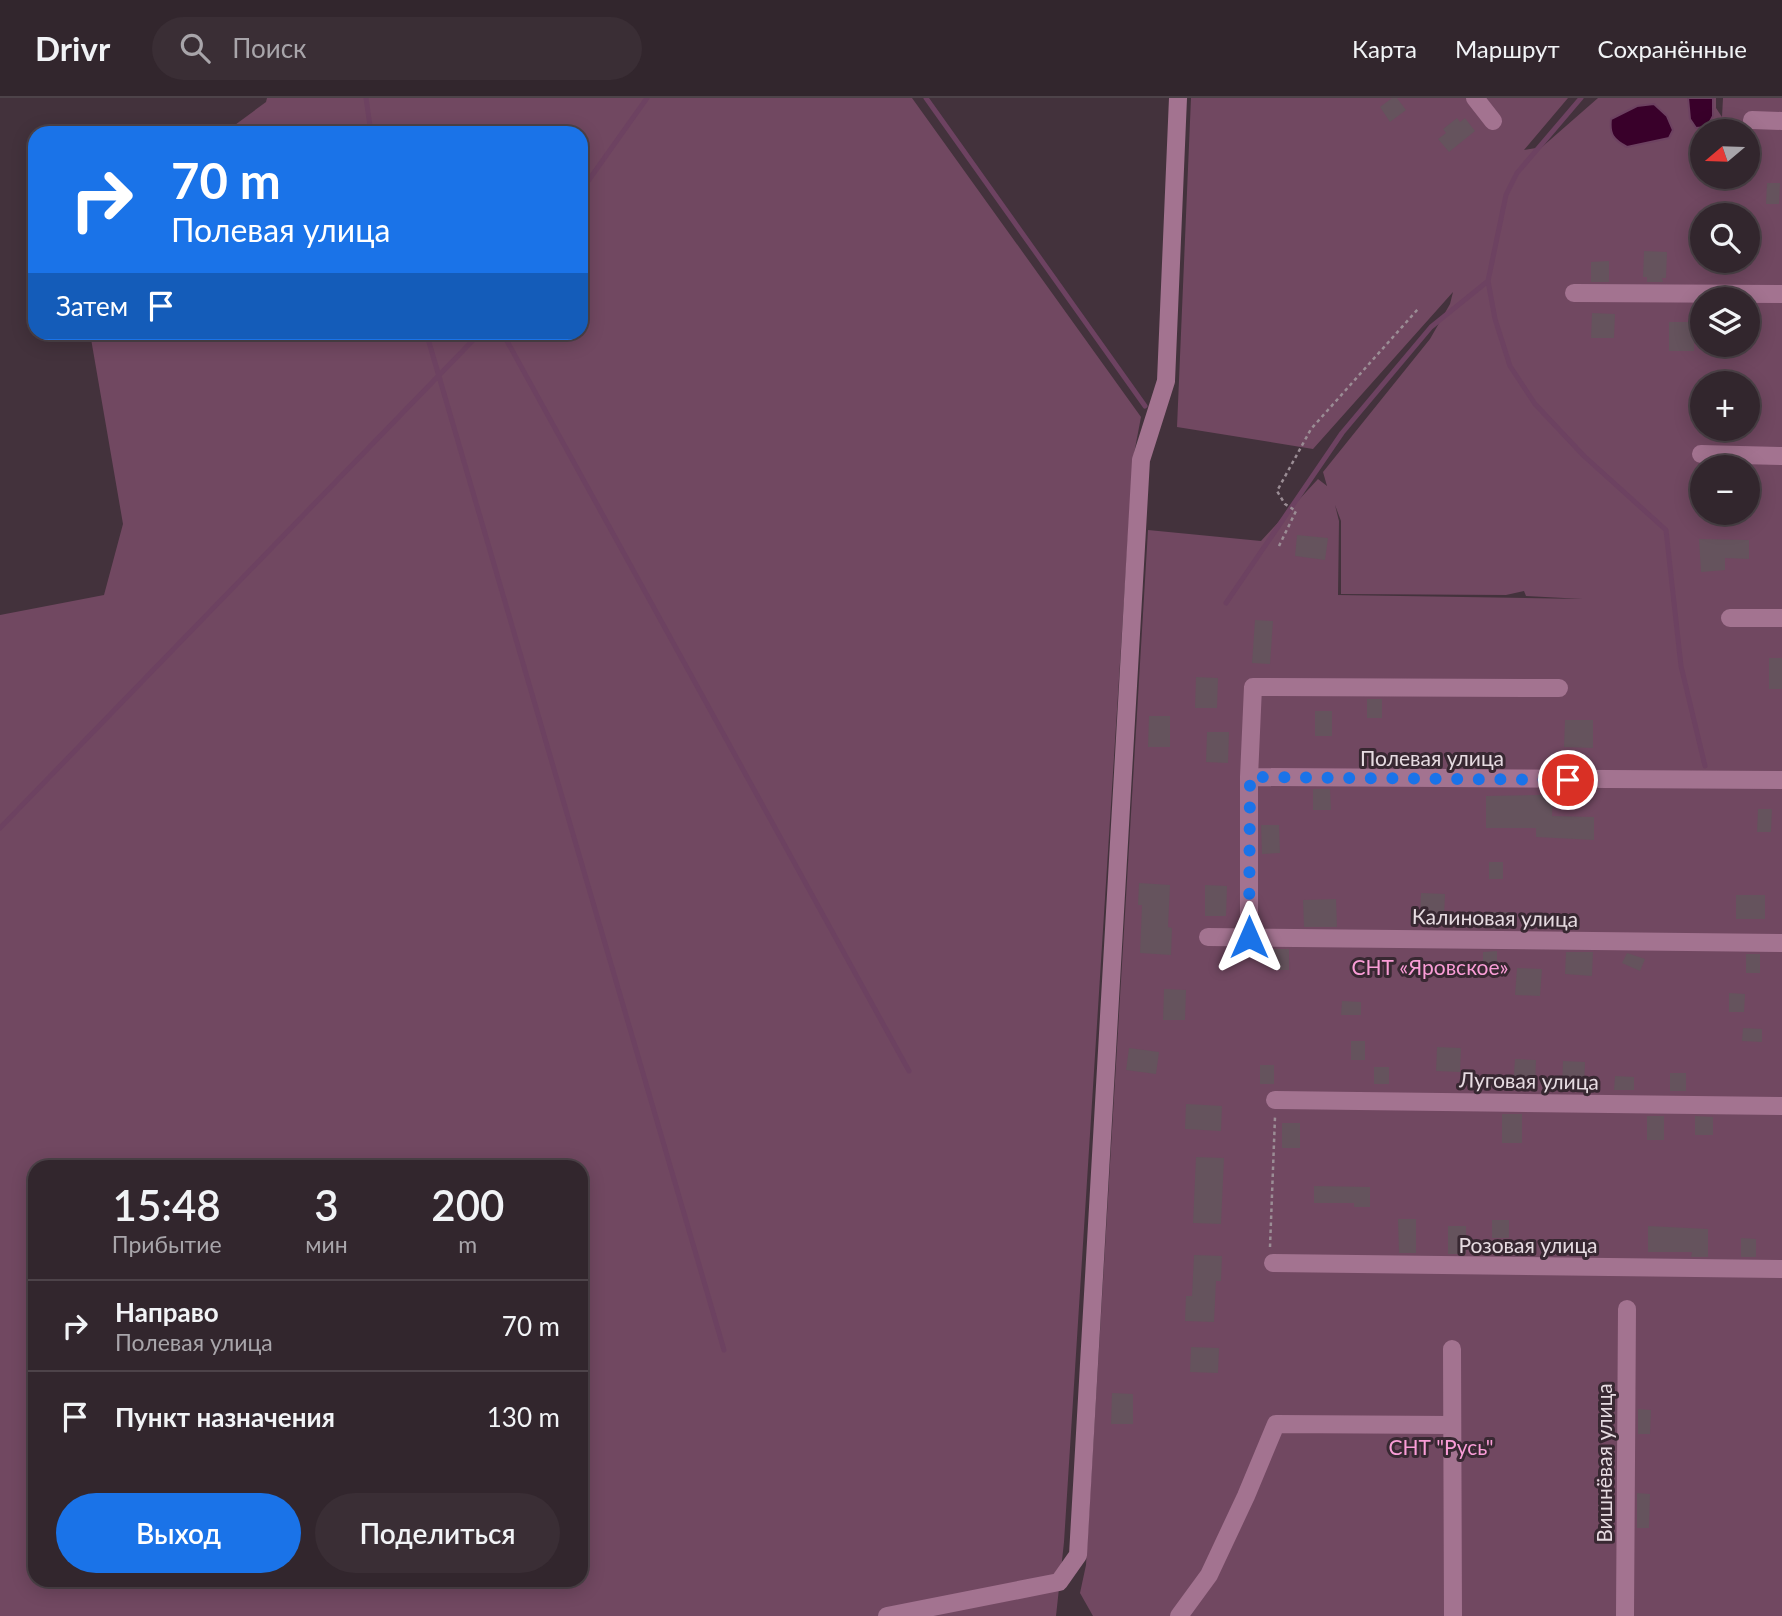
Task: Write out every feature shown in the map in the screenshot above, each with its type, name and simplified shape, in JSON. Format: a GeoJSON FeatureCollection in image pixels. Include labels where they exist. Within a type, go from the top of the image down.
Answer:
{"type":"FeatureCollection","features":[{"type":"Feature","properties":{"kind":"street"},"geometry":{"type":"LineString","coordinates":[[887,1616],[1059,1582],[1078,1555],[1141,460],[1166,382],[1178,98]]}},
{"type":"Feature","properties":{"kind":"street"},"geometry":{"type":"LineString","coordinates":[[1475,98],[1493,121]]}},
{"type":"Feature","properties":{"kind":"street"},"geometry":{"type":"LineString","coordinates":[[1760,120],[1782,121]]}},
{"type":"Feature","properties":{"kind":"street"},"geometry":{"type":"LineString","coordinates":[[1574,293],[1782,293]]}},
{"type":"Feature","properties":{"kind":"street"},"geometry":{"type":"LineString","coordinates":[[1701,454],[1782,456]]}},
{"type":"Feature","properties":{"kind":"street"},"geometry":{"type":"LineString","coordinates":[[1730,618],[1782,618]]}},
{"type":"Feature","properties":{"kind":"street"},"geometry":{"type":"LineString","coordinates":[[1249,937],[1253,687],[1559,688]]}},
{"type":"Feature","properties":{"kind":"street","name":"Полевая улица"},"geometry":{"type":"LineString","coordinates":[[1250,777],[1782,780]]}},
{"type":"Feature","properties":{"kind":"street","name":"Калиновая улица"},"geometry":{"type":"LineString","coordinates":[[1208,937],[1782,943]]}},
{"type":"Feature","properties":{"kind":"street","name":"Луговая улица"},"geometry":{"type":"LineString","coordinates":[[1275,1100],[1782,1106]]}},
{"type":"Feature","properties":{"kind":"street","name":"Розовая улица"},"geometry":{"type":"LineString","coordinates":[[1273,1263],[1782,1269]]}},
{"type":"Feature","properties":{"kind":"street","name":"Вишнёвая улица"},"geometry":{"type":"LineString","coordinates":[[1625,1616],[1627,1309]]}},
{"type":"Feature","properties":{"kind":"street"},"geometry":{"type":"LineString","coordinates":[[1452,1349],[1453,1616]]}},
{"type":"Feature","properties":{"kind":"street"},"geometry":{"type":"LineString","coordinates":[[1180,1616],[1209,1575],[1276,1424],[1452,1425]]}},
{"type":"Feature","properties":{"kind":"path"},"geometry":{"type":"LineString","coordinates":[[1279,546],[1296,511],[1285,504],[1278,491],[1311,429],[1418,309]]}},
{"type":"Feature","properties":{"kind":"path"},"geometry":{"type":"LineString","coordinates":[[1273,1263],[1270,1251],[1275,1100]]}},
{"type":"Feature","properties":{"kind":"green space"},"geometry":{"type":"Polygon","coordinates":[[[267,98],[912,98],[1141,417],[1133,459],[1064,1542],[1056,1616],[0,1616],[0,615],[104,595],[123,524],[91,340],[588,340],[588,126],[233,126],[266,102],[267,98]]]}},
{"type":"Feature","properties":{"kind":"green space"},"geometry":{"type":"Polygon","coordinates":[[[1191,98],[1568,98],[1524,150],[1542,147],[1598,98],[1716,98],[1716,108],[1722,117],[1723,98],[1782,98],[1782,1616],[1093,1616],[1080,1593],[1086,1565],[1148,530],[1261,541],[1318,479],[1327,486],[1323,472],[1430,339],[1450,304],[1453,292],[1313,449],[1177,427],[1191,98]],[[1335,505],[1339,521],[1338,595],[1583,599],[1526,596],[1524,591],[1506,595],[1341,594],[1341,521],[1335,505]]]}},
{"type":"Feature","properties":{"kind":"shaded area"},"geometry":{"type":"Polygon","coordinates":[[[1688,98],[1713,98],[1711,119],[1690,119],[1688,98]]]}},
{"type":"Feature","properties":{"kind":"shaded area"},"geometry":{"type":"Polygon","coordinates":[[[1654,104],[1667,116],[1673,130],[1669,138],[1627,147],[1616,139],[1611,129],[1611,119],[1637,106],[1654,104]]]}},
{"type":"Feature","properties":{"kind":"building"},"geometry":{"type":"Polygon","coordinates":[[[1392,98],[1397,98],[1406,110],[1390,122],[1380,107],[1392,98]]]}},
{"type":"Feature","properties":{"kind":"building"},"geometry":{"type":"Polygon","coordinates":[[[1457,118],[1460,122],[1465,118],[1475,131],[1449,152],[1438,139],[1446,133],[1443,129],[1457,118]]]}},
{"type":"Feature","properties":{"kind":"building"},"geometry":{"type":"Polygon","coordinates":[[[1767,183],[1780,183],[1779,204],[1766,204],[1767,183]]]}},
{"type":"Feature","properties":{"kind":"building"},"geometry":{"type":"Polygon","coordinates":[[[1644,251],[1667,252],[1666,278],[1662,278],[1663,282],[1647,282],[1647,277],[1643,277],[1644,251]]]}},
{"type":"Feature","properties":{"kind":"building"},"geometry":{"type":"Polygon","coordinates":[[[1609,261],[1609,282],[1591,282],[1591,262],[1609,261]]]}},
{"type":"Feature","properties":{"kind":"building"},"geometry":{"type":"Polygon","coordinates":[[[1592,313],[1615,314],[1614,338],[1591,338],[1592,313]]]}},
{"type":"Feature","properties":{"kind":"building"},"geometry":{"type":"Polygon","coordinates":[[[1669,322],[1690,322],[1690,351],[1669,351],[1669,322]]]}},
{"type":"Feature","properties":{"kind":"building"},"geometry":{"type":"Polygon","coordinates":[[[1297,535],[1328,538],[1325,560],[1295,556],[1297,535]]]}},
{"type":"Feature","properties":{"kind":"building"},"geometry":{"type":"Polygon","coordinates":[[[1699,539],[1749,540],[1749,559],[1725,558],[1725,570],[1701,572],[1699,539]]]}},
{"type":"Feature","properties":{"kind":"building"},"geometry":{"type":"Polygon","coordinates":[[[1255,620],[1273,621],[1270,664],[1252,663],[1255,620]]]}},
{"type":"Feature","properties":{"kind":"building"},"geometry":{"type":"Polygon","coordinates":[[[1769,658],[1782,658],[1782,689],[1769,689],[1769,658]]]}},
{"type":"Feature","properties":{"kind":"building"},"geometry":{"type":"Polygon","coordinates":[[[1196,677],[1218,678],[1217,708],[1195,708],[1196,677]]]}},
{"type":"Feature","properties":{"kind":"building"},"geometry":{"type":"Polygon","coordinates":[[[1367,699],[1382,699],[1382,718],[1367,718],[1367,699]]]}},
{"type":"Feature","properties":{"kind":"building"},"geometry":{"type":"Polygon","coordinates":[[[1315,711],[1332,711],[1332,736],[1315,736],[1315,711]]]}},
{"type":"Feature","properties":{"kind":"building"},"geometry":{"type":"Polygon","coordinates":[[[1149,716],[1170,716],[1170,747],[1148,747],[1149,716]]]}},
{"type":"Feature","properties":{"kind":"building"},"geometry":{"type":"Polygon","coordinates":[[[1565,720],[1593,720],[1593,748],[1564,747],[1565,720]]]}},
{"type":"Feature","properties":{"kind":"building"},"geometry":{"type":"Polygon","coordinates":[[[1207,732],[1229,732],[1228,763],[1206,762],[1207,732]]]}},
{"type":"Feature","properties":{"kind":"building"},"geometry":{"type":"Polygon","coordinates":[[[1313,789],[1330,789],[1331,810],[1313,810],[1313,789]]]}},
{"type":"Feature","properties":{"kind":"building"},"geometry":{"type":"Polygon","coordinates":[[[1553,795],[1552,816],[1594,817],[1594,840],[1536,837],[1536,828],[1486,828],[1486,796],[1553,795]]]}},
{"type":"Feature","properties":{"kind":"building"},"geometry":{"type":"Polygon","coordinates":[[[1758,809],[1772,809],[1771,832],[1757,832],[1758,809]]]}},
{"type":"Feature","properties":{"kind":"building"},"geometry":{"type":"Polygon","coordinates":[[[1261,825],[1279,825],[1280,853],[1262,854],[1261,825]]]}},
{"type":"Feature","properties":{"kind":"building"},"geometry":{"type":"Polygon","coordinates":[[[1489,862],[1503,862],[1503,879],[1489,879],[1489,862]]]}},
{"type":"Feature","properties":{"kind":"building"},"geometry":{"type":"Polygon","coordinates":[[[1139,883],[1170,885],[1168,927],[1172,928],[1171,955],[1140,953],[1142,905],[1138,905],[1139,883]]]}},
{"type":"Feature","properties":{"kind":"building"},"geometry":{"type":"Polygon","coordinates":[[[1205,885],[1227,886],[1226,916],[1205,916],[1205,885]]]}},
{"type":"Feature","properties":{"kind":"building"},"geometry":{"type":"Polygon","coordinates":[[[1421,893],[1445,894],[1444,918],[1420,917],[1421,893]]]}},
{"type":"Feature","properties":{"kind":"building"},"geometry":{"type":"Polygon","coordinates":[[[1736,895],[1765,895],[1765,919],[1736,919],[1736,895]]]}},
{"type":"Feature","properties":{"kind":"building"},"geometry":{"type":"Polygon","coordinates":[[[1336,899],[1337,927],[1304,927],[1303,900],[1336,899]]]}},
{"type":"Feature","properties":{"kind":"building"},"geometry":{"type":"Polygon","coordinates":[[[1491,912],[1509,912],[1509,929],[1491,929],[1491,912]]]}},
{"type":"Feature","properties":{"kind":"building"},"geometry":{"type":"Polygon","coordinates":[[[1272,949],[1289,949],[1289,970],[1272,970],[1272,949]]]}},
{"type":"Feature","properties":{"kind":"building"},"geometry":{"type":"Polygon","coordinates":[[[1497,951],[1497,971],[1483,971],[1483,952],[1497,951]]]}},
{"type":"Feature","properties":{"kind":"building"},"geometry":{"type":"Polygon","coordinates":[[[1566,952],[1593,952],[1592,976],[1565,974],[1566,952]]]}},
{"type":"Feature","properties":{"kind":"building"},"geometry":{"type":"Polygon","coordinates":[[[1627,953],[1645,959],[1640,971],[1622,963],[1627,953]]]}},
{"type":"Feature","properties":{"kind":"building"},"geometry":{"type":"Polygon","coordinates":[[[1746,954],[1760,954],[1760,973],[1746,973],[1746,954]]]}},
{"type":"Feature","properties":{"kind":"building"},"geometry":{"type":"Polygon","coordinates":[[[1517,968],[1542,969],[1540,996],[1515,995],[1517,968]]]}},
{"type":"Feature","properties":{"kind":"building"},"geometry":{"type":"Polygon","coordinates":[[[1164,989],[1186,990],[1185,1020],[1163,1020],[1164,989]]]}},
{"type":"Feature","properties":{"kind":"building"},"geometry":{"type":"Polygon","coordinates":[[[1729,993],[1745,994],[1744,1012],[1729,1012],[1729,993]]]}},
{"type":"Feature","properties":{"kind":"building"},"geometry":{"type":"Polygon","coordinates":[[[1342,1001],[1361,1002],[1361,1015],[1341,1015],[1342,1001]]]}},
{"type":"Feature","properties":{"kind":"building"},"geometry":{"type":"Polygon","coordinates":[[[1743,1028],[1762,1029],[1762,1042],[1742,1041],[1743,1028]]]}},
{"type":"Feature","properties":{"kind":"building"},"geometry":{"type":"Polygon","coordinates":[[[1351,1041],[1365,1041],[1365,1060],[1351,1060],[1351,1041]]]}},
{"type":"Feature","properties":{"kind":"building"},"geometry":{"type":"Polygon","coordinates":[[[1437,1047],[1461,1048],[1460,1072],[1436,1071],[1437,1047]]]}},
{"type":"Feature","properties":{"kind":"building"},"geometry":{"type":"Polygon","coordinates":[[[1129,1048],[1159,1052],[1156,1074],[1126,1070],[1129,1048]]]}},
{"type":"Feature","properties":{"kind":"building"},"geometry":{"type":"Polygon","coordinates":[[[1515,1059],[1536,1060],[1535,1086],[1513,1085],[1515,1059]]]}},
{"type":"Feature","properties":{"kind":"building"},"geometry":{"type":"Polygon","coordinates":[[[1563,1061],[1585,1062],[1584,1087],[1562,1086],[1563,1061]]]}},
{"type":"Feature","properties":{"kind":"building"},"geometry":{"type":"Polygon","coordinates":[[[1260,1065],[1274,1065],[1274,1084],[1260,1084],[1260,1065]]]}},
{"type":"Feature","properties":{"kind":"building"},"geometry":{"type":"Polygon","coordinates":[[[1374,1067],[1389,1067],[1389,1084],[1374,1084],[1374,1067]]]}},
{"type":"Feature","properties":{"kind":"building"},"geometry":{"type":"Polygon","coordinates":[[[1670,1073],[1686,1073],[1686,1091],[1670,1091],[1670,1073]]]}},
{"type":"Feature","properties":{"kind":"building"},"geometry":{"type":"Polygon","coordinates":[[[1615,1076],[1634,1077],[1634,1090],[1614,1090],[1615,1076]]]}},
{"type":"Feature","properties":{"kind":"building"},"geometry":{"type":"Polygon","coordinates":[[[1186,1104],[1222,1106],[1221,1131],[1185,1129],[1186,1104]]]}},
{"type":"Feature","properties":{"kind":"building"},"geometry":{"type":"Polygon","coordinates":[[[1502,1114],[1522,1114],[1522,1143],[1502,1143],[1502,1114]]]}},
{"type":"Feature","properties":{"kind":"building"},"geometry":{"type":"Polygon","coordinates":[[[1647,1116],[1664,1116],[1664,1140],[1647,1140],[1647,1116]]]}},
{"type":"Feature","properties":{"kind":"building"},"geometry":{"type":"Polygon","coordinates":[[[1695,1116],[1713,1117],[1713,1135],[1695,1135],[1695,1116]]]}},
{"type":"Feature","properties":{"kind":"building"},"geometry":{"type":"Polygon","coordinates":[[[1282,1123],[1300,1123],[1300,1148],[1282,1148],[1282,1123]]]}},
{"type":"Feature","properties":{"kind":"building"},"geometry":{"type":"Polygon","coordinates":[[[1196,1157],[1224,1158],[1221,1224],[1193,1223],[1196,1157]]]}},
{"type":"Feature","properties":{"kind":"building"},"geometry":{"type":"Polygon","coordinates":[[[1314,1186],[1370,1187],[1370,1207],[1354,1207],[1354,1203],[1314,1203],[1314,1186]]]}},
{"type":"Feature","properties":{"kind":"building"},"geometry":{"type":"Polygon","coordinates":[[[1398,1219],[1416,1219],[1416,1253],[1399,1253],[1398,1219]]]}},
{"type":"Feature","properties":{"kind":"building"},"geometry":{"type":"Polygon","coordinates":[[[1492,1220],[1509,1220],[1509,1238],[1492,1238],[1492,1220]]]}},
{"type":"Feature","properties":{"kind":"building"},"geometry":{"type":"Polygon","coordinates":[[[1448,1226],[1466,1226],[1466,1254],[1448,1254],[1448,1226]]]}},
{"type":"Feature","properties":{"kind":"building"},"geometry":{"type":"Polygon","coordinates":[[[1648,1226],[1708,1229],[1708,1257],[1691,1257],[1692,1252],[1648,1252],[1648,1226]]]}},
{"type":"Feature","properties":{"kind":"building"},"geometry":{"type":"Polygon","coordinates":[[[1741,1238],[1756,1239],[1756,1257],[1741,1257],[1741,1238]]]}},
{"type":"Feature","properties":{"kind":"building"},"geometry":{"type":"Polygon","coordinates":[[[1194,1255],[1222,1256],[1221,1281],[1216,1281],[1214,1322],[1185,1321],[1186,1296],[1192,1296],[1194,1255]]]}},
{"type":"Feature","properties":{"kind":"building"},"geometry":{"type":"Polygon","coordinates":[[[1191,1347],[1219,1348],[1218,1373],[1190,1372],[1191,1347]]]}},
{"type":"Feature","properties":{"kind":"building"},"geometry":{"type":"Polygon","coordinates":[[[1112,1393],[1133,1394],[1133,1424],[1111,1424],[1112,1393]]]}},
{"type":"Feature","properties":{"kind":"building"},"geometry":{"type":"Polygon","coordinates":[[[1638,1409],[1651,1410],[1650,1434],[1638,1434],[1638,1409]]]}},
{"type":"Feature","properties":{"kind":"building"},"geometry":{"type":"Polygon","coordinates":[[[1637,1493],[1650,1494],[1649,1528],[1637,1528],[1637,1493]]]}},
{"type":"Feature","properties":{"kind":"waterway"},"geometry":{"type":"LineString","coordinates":[[366,98],[370,126]]}},
{"type":"Feature","properties":{"kind":"waterway"},"geometry":{"type":"LineString","coordinates":[[588,181],[647,98]]}},
{"type":"Feature","properties":{"kind":"waterway"},"geometry":{"type":"LineString","coordinates":[[926,98],[1145,406]]}},
{"type":"Feature","properties":{"kind":"waterway"},"geometry":{"type":"LineString","coordinates":[[1581,98],[1517,173],[1506,195],[1488,281],[1495,319],[1510,366],[1535,404],[1584,456],[1666,530],[1681,666],[1705,766]]}},
{"type":"Feature","properties":{"kind":"waterway"},"geometry":{"type":"LineString","coordinates":[[1226,603],[1342,433],[1431,327],[1488,281]]}},
{"type":"Feature","properties":{"kind":"waterway"},"geometry":{"type":"LineString","coordinates":[[428,340],[724,1350]]}},
{"type":"Feature","properties":{"kind":"waterway"},"geometry":{"type":"LineString","coordinates":[[0,828],[473,340]]}},
{"type":"Feature","properties":{"kind":"waterway"},"geometry":{"type":"LineString","coordinates":[[506,340],[909,1071]]}},
{"type":"Feature","properties":{"kind":"route"},"geometry":{"type":"LineString","coordinates":[[1249,937],[1250,777],[1568,780]]}},
{"type":"Feature","properties":{"kind":"park label","name":"СНТ «Яровское»"},"geometry":{"type":"Point","coordinates":[1430,966]}},
{"type":"Feature","properties":{"kind":"park label","name":"СНТ \"Русь\""},"geometry":{"type":"Point","coordinates":[1441,1446]}}]}
